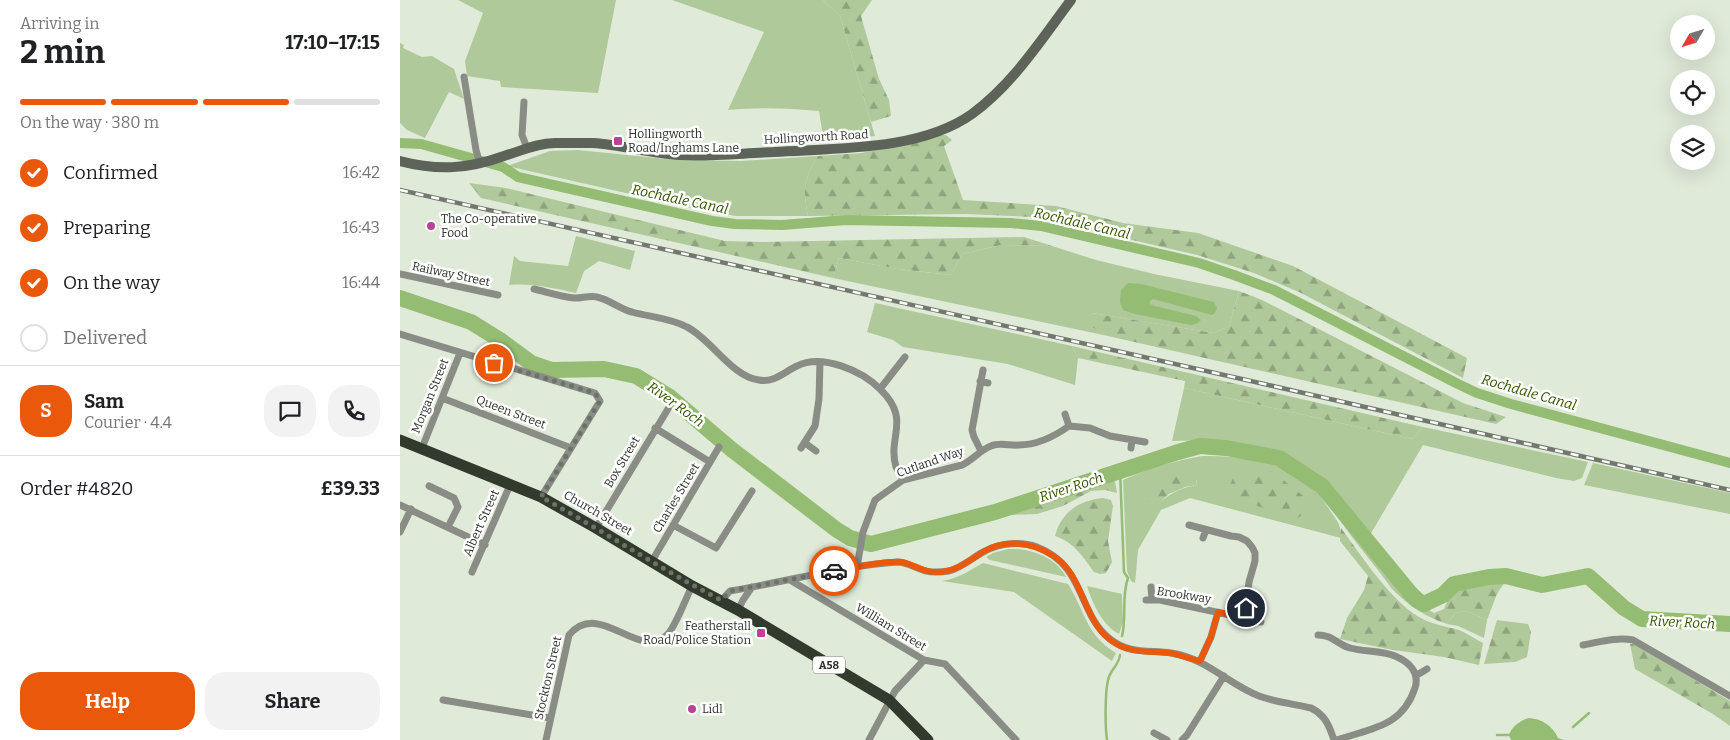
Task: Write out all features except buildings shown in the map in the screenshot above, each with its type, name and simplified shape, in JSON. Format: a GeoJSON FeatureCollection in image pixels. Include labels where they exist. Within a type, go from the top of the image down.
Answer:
{"type":"FeatureCollection","features":[{"type":"Feature","properties":{"kind":"highway","name":"Church Street"},"geometry":{"type":"LineString","coordinates":[[400,440],[511,483],[541,497],[692,586],[721,600]]}},
{"type":"Feature","properties":{"kind":"highway","name":"A58"},"geometry":{"type":"LineString","coordinates":[[721,600],[889,700],[928,740]]}},
{"type":"Feature","properties":{"kind":"main road","name":"Hollingworth Road"},"geometry":{"type":"LineString","coordinates":[[400,161],[431,167],[453,168],[475,165],[527,148],[550,143],[594,143],[680,155],[865,148],[916,138],[943,129],[970,115],[997,93],[1071,0]]}},
{"type":"Feature","properties":{"kind":"street"},"geometry":{"type":"LineString","coordinates":[[464,77],[476,150],[475,165]]}},
{"type":"Feature","properties":{"kind":"street"},"geometry":{"type":"LineString","coordinates":[[524,102],[522,135],[527,148]]}},
{"type":"Feature","properties":{"kind":"street","name":"Railway Street"},"geometry":{"type":"LineString","coordinates":[[400,274],[498,295]]}},
{"type":"Feature","properties":{"kind":"street"},"geometry":{"type":"LineString","coordinates":[[534,289],[574,298],[597,296],[630,312],[686,326],[695,331],[735,368],[760,381],[770,380],[806,362],[820,362],[847,367],[857,372],[880,389],[890,400],[896,412],[898,425],[895,460],[896,467],[903,480]]}},
{"type":"Feature","properties":{"kind":"street"},"geometry":{"type":"LineString","coordinates":[[400,334],[595,393],[600,401],[541,497]]}},
{"type":"Feature","properties":{"kind":"street","name":"Morgan Street"},"geometry":{"type":"LineString","coordinates":[[422,448],[460,353]]}},
{"type":"Feature","properties":{"kind":"street"},"geometry":{"type":"LineString","coordinates":[[880,389],[905,357]]}},
{"type":"Feature","properties":{"kind":"street"},"geometry":{"type":"LineString","coordinates":[[816,451],[803,446],[815,426],[819,399],[820,362]]}},
{"type":"Feature","properties":{"kind":"street"},"geometry":{"type":"LineString","coordinates":[[981,451],[972,430],[983,370]]}},
{"type":"Feature","properties":{"kind":"street"},"geometry":{"type":"LineString","coordinates":[[980,381],[988,383]]}},
{"type":"Feature","properties":{"kind":"street","name":"Queen Street"},"geometry":{"type":"LineString","coordinates":[[442,398],[571,448]]}},
{"type":"Feature","properties":{"kind":"street","name":"Box Street"},"geometry":{"type":"LineString","coordinates":[[596,528],[668,409]]}},
{"type":"Feature","properties":{"kind":"street"},"geometry":{"type":"LineString","coordinates":[[1065,414],[1069,426],[1090,428],[1131,444],[1145,442]]}},
{"type":"Feature","properties":{"kind":"street","name":"Cutland Way"},"geometry":{"type":"LineString","coordinates":[[857,567],[863,532],[875,500],[903,480],[962,465],[993,445],[1030,444],[1058,434],[1069,426]]}},
{"type":"Feature","properties":{"kind":"street"},"geometry":{"type":"LineString","coordinates":[[655,428],[710,462]]}},
{"type":"Feature","properties":{"kind":"street","name":"Charles Street"},"geometry":{"type":"LineString","coordinates":[[652,561],[719,447]]}},
{"type":"Feature","properties":{"kind":"street","name":"Albert Street"},"geometry":{"type":"LineString","coordinates":[[472,572],[511,483]]}},
{"type":"Feature","properties":{"kind":"street"},"geometry":{"type":"LineString","coordinates":[[430,486],[454,498],[458,506],[448,526]]}},
{"type":"Feature","properties":{"kind":"street"},"geometry":{"type":"LineString","coordinates":[[673,525],[716,548],[752,491]]}},
{"type":"Feature","properties":{"kind":"street"},"geometry":{"type":"LineString","coordinates":[[400,505],[485,545]]}},
{"type":"Feature","properties":{"kind":"street"},"geometry":{"type":"LineString","coordinates":[[400,532],[411,509]]}},
{"type":"Feature","properties":{"kind":"street"},"geometry":{"type":"LineString","coordinates":[[1189,525],[1239,537],[1247,541],[1255,552],[1244,618]]}},
{"type":"Feature","properties":{"kind":"street"},"geometry":{"type":"LineString","coordinates":[[1203,538],[1206,530]]}},
{"type":"Feature","properties":{"kind":"street"},"geometry":{"type":"LineString","coordinates":[[1247,541],[1252,534]]}},
{"type":"Feature","properties":{"kind":"street"},"geometry":{"type":"LineString","coordinates":[[721,600],[730,591],[857,567],[901,562],[927,572],[941,572],[956,568],[994,547],[1018,544],[1036,547],[1053,555],[1065,565],[1100,629],[1115,644],[1129,650],[1172,653],[1200,661],[1258,696],[1318,711],[1328,722],[1335,740],[1387,723],[1402,713],[1411,700],[1417,682],[1417,675],[1408,664],[1394,655],[1348,648],[1330,637],[1318,634]]}},
{"type":"Feature","properties":{"kind":"street","name":"William Street"},"geometry":{"type":"LineString","coordinates":[[790,580],[924,660],[945,664],[1016,740]]}},
{"type":"Feature","properties":{"kind":"street","name":"Stockton Street"},"geometry":{"type":"LineString","coordinates":[[546,740],[569,635],[575,628],[584,623],[594,622],[641,640],[652,642],[662,639],[670,632],[692,586]]}},
{"type":"Feature","properties":{"kind":"street"},"geometry":{"type":"LineString","coordinates":[[738,610],[752,587]]}},
{"type":"Feature","properties":{"kind":"street","name":"Brookway"},"geometry":{"type":"LineString","coordinates":[[1151,588],[1149,600],[1160,600],[1261,622]]}},
{"type":"Feature","properties":{"kind":"street","name":"Brookway"},"geometry":{"type":"LineString","coordinates":[[1200,661],[1211,637],[1218,612]]}},
{"type":"Feature","properties":{"kind":"street"},"geometry":{"type":"LineString","coordinates":[[1583,645],[1614,639],[1633,640],[1730,696]]}},
{"type":"Feature","properties":{"kind":"street"},"geometry":{"type":"LineString","coordinates":[[870,740],[895,691],[924,660]]}},
{"type":"Feature","properties":{"kind":"street"},"geometry":{"type":"LineString","coordinates":[[1417,675],[1427,669]]}},
{"type":"Feature","properties":{"kind":"street"},"geometry":{"type":"LineString","coordinates":[[1182,740],[1224,676]]}},
{"type":"Feature","properties":{"kind":"street"},"geometry":{"type":"LineString","coordinates":[[442,700],[550,718]]}},
{"type":"Feature","properties":{"kind":"street"},"geometry":{"type":"LineString","coordinates":[[1154,733],[1163,739]]}},
{"type":"Feature","properties":{"kind":"green space"},"geometry":{"type":"Polygon","coordinates":[[[458,0],[616,0],[598,93],[501,87],[500,81],[467,76],[465,61],[483,13],[458,0]]]}},
{"type":"Feature","properties":{"kind":"green space"},"geometry":{"type":"Polygon","coordinates":[[[672,0],[823,0],[840,16],[875,136],[824,142],[819,111],[773,108],[728,110],[764,32],[672,0]]]}},
{"type":"Feature","properties":{"kind":"green space"},"geometry":{"type":"Polygon","coordinates":[[[823,0],[872,0],[861,16],[879,79],[889,100],[891,116],[871,122],[840,16],[823,0]]]}},
{"type":"Feature","properties":{"kind":"green space"},"geometry":{"type":"Polygon","coordinates":[[[400,43],[404,45],[403,48],[422,57],[432,56],[454,69],[464,99],[449,92],[425,138],[407,130],[400,123],[400,43]]]}},
{"type":"Feature","properties":{"kind":"green space"},"geometry":{"type":"Polygon","coordinates":[[[946,135],[952,140],[944,146],[963,200],[1056,206],[1123,223],[1198,233],[1293,266],[1467,358],[1463,378],[1301,293],[1254,273],[1197,255],[1033,217],[966,214],[808,216],[805,199],[807,178],[818,156],[862,153],[946,135]]]}},
{"type":"Feature","properties":{"kind":"green space"},"geometry":{"type":"Polygon","coordinates":[[[578,150],[676,160],[741,161],[818,156],[807,178],[805,199],[808,216],[736,216],[705,211],[507,166],[550,151],[578,150]]]}},
{"type":"Feature","properties":{"kind":"green space"},"geometry":{"type":"Polygon","coordinates":[[[469,183],[506,188],[725,241],[1024,237],[1052,246],[1001,245],[962,254],[951,275],[898,269],[839,258],[833,278],[481,198],[469,183]]]}},
{"type":"Feature","properties":{"kind":"green space"},"geometry":{"type":"Polygon","coordinates":[[[576,236],[635,251],[630,270],[599,261],[584,271],[576,293],[534,285],[509,285],[514,256],[520,261],[568,266],[576,236]]]}},
{"type":"Feature","properties":{"kind":"green space"},"geometry":{"type":"Polygon","coordinates":[[[1001,245],[1052,246],[1096,260],[1154,274],[1239,291],[1229,326],[1214,333],[1092,313],[1087,324],[1108,336],[833,278],[839,258],[898,269],[951,275],[962,254],[1001,245]]]}},
{"type":"Feature","properties":{"kind":"green space"},"geometry":{"type":"Polygon","coordinates":[[[1239,291],[1262,300],[1463,403],[1506,417],[1496,424],[1108,336],[1086,324],[1092,313],[1214,333],[1229,326],[1239,291]]]}},
{"type":"Feature","properties":{"kind":"green space"},"geometry":{"type":"Polygon","coordinates":[[[875,303],[1072,346],[1078,358],[1075,385],[1008,364],[903,347],[893,340],[867,332],[875,303]]]}},
{"type":"Feature","properties":{"kind":"green space"},"geometry":{"type":"Polygon","coordinates":[[[1072,346],[1423,427],[1412,439],[1184,388],[1185,381],[1078,358],[1072,346]]]}},
{"type":"Feature","properties":{"kind":"green space"},"geometry":{"type":"Polygon","coordinates":[[[1184,388],[1412,439],[1423,427],[1588,462],[1582,478],[1574,481],[1423,445],[1370,535],[1332,487],[1308,469],[1275,451],[1209,440],[1172,441],[1184,388]]]}},
{"type":"Feature","properties":{"kind":"green space"},"geometry":{"type":"Polygon","coordinates":[[[1202,456],[1241,458],[1267,463],[1291,472],[1306,481],[1320,495],[1338,522],[1341,538],[1190,498],[1161,510],[1138,550],[1135,583],[1131,581],[1127,571],[1123,480],[1162,465],[1202,456]],[[1185,472],[1159,503],[1177,491],[1197,485],[1197,481],[1185,472]]]}},
{"type":"Feature","properties":{"kind":"green space"},"geometry":{"type":"Polygon","coordinates":[[[1593,463],[1730,493],[1730,514],[1584,485],[1593,463]]]}},
{"type":"Feature","properties":{"kind":"green space"},"geometry":{"type":"Polygon","coordinates":[[[1272,471],[1302,495],[1307,506],[1306,514],[1297,518],[1265,509],[1234,496],[1230,485],[1234,476],[1272,471]]]}},
{"type":"Feature","properties":{"kind":"green space"},"geometry":{"type":"Polygon","coordinates":[[[1185,472],[1195,478],[1197,485],[1185,487],[1169,494],[1159,503],[1153,504],[1147,501],[1145,494],[1157,481],[1185,472]]]}},
{"type":"Feature","properties":{"kind":"green space"},"geometry":{"type":"Polygon","coordinates":[[[1114,476],[1117,493],[1105,490],[1091,491],[1063,506],[1037,514],[1008,515],[1008,511],[1114,476]]]}},
{"type":"Feature","properties":{"kind":"green space"},"geometry":{"type":"Polygon","coordinates":[[[1306,478],[1321,490],[1398,584],[1392,589],[1323,498],[1306,478]]]}},
{"type":"Feature","properties":{"kind":"green space"},"geometry":{"type":"Polygon","coordinates":[[[1103,498],[1111,500],[1113,506],[1108,541],[1112,562],[1106,573],[1100,574],[1094,572],[1073,546],[1055,536],[1062,520],[1073,509],[1087,501],[1103,498]]]}},
{"type":"Feature","properties":{"kind":"green space"},"geometry":{"type":"Polygon","coordinates":[[[1341,528],[1377,576],[1397,600],[1408,609],[1424,620],[1459,630],[1483,643],[1479,665],[1340,639],[1347,618],[1364,590],[1368,576],[1340,541],[1341,528]]]}},
{"type":"Feature","properties":{"kind":"green space"},"geometry":{"type":"Polygon","coordinates":[[[1008,549],[1025,550],[1042,555],[1056,564],[1066,577],[990,560],[986,557],[1008,549]]]}},
{"type":"Feature","properties":{"kind":"green space"},"geometry":{"type":"Polygon","coordinates":[[[983,563],[1068,584],[1092,630],[1106,646],[1116,653],[1112,661],[1014,592],[942,581],[959,576],[983,563]]]}},
{"type":"Feature","properties":{"kind":"green space"},"geometry":{"type":"Polygon","coordinates":[[[1508,577],[1497,594],[1487,620],[1467,611],[1455,613],[1447,624],[1417,610],[1392,589],[1398,584],[1414,601],[1434,613],[1444,609],[1449,597],[1458,586],[1508,577]]]}},
{"type":"Feature","properties":{"kind":"green space"},"geometry":{"type":"Polygon","coordinates":[[[1087,586],[1122,594],[1123,622],[1119,634],[1103,620],[1087,586]]]}},
{"type":"Feature","properties":{"kind":"green space"},"geometry":{"type":"Polygon","coordinates":[[[1467,611],[1487,620],[1484,638],[1458,626],[1447,624],[1455,613],[1467,611]]]}},
{"type":"Feature","properties":{"kind":"green space"},"geometry":{"type":"Polygon","coordinates":[[[1497,620],[1528,624],[1531,632],[1527,657],[1515,662],[1484,664],[1497,620]]]}},
{"type":"Feature","properties":{"kind":"green space"},"geometry":{"type":"Polygon","coordinates":[[[1630,644],[1635,644],[1730,701],[1730,726],[1713,714],[1635,669],[1630,644]]]}},
{"type":"Feature","properties":{"kind":"shaded area"},"geometry":{"type":"Polygon","coordinates":[[[1128,283],[1141,284],[1214,302],[1217,308],[1212,315],[1153,299],[1150,301],[1150,304],[1155,306],[1196,316],[1201,320],[1191,325],[1135,314],[1123,310],[1120,302],[1121,290],[1128,283]]]}},
{"type":"Feature","properties":{"kind":"shaded area"},"geometry":{"type":"Polygon","coordinates":[[[1529,718],[1546,724],[1558,738],[1564,740],[1511,740],[1509,735],[1512,729],[1520,722],[1529,718]]]}},
{"type":"Feature","properties":{"kind":"waterway","name":"Rochdale Canal"},"geometry":{"type":"LineString","coordinates":[[400,143],[421,144],[503,167],[518,177],[712,221],[735,224],[782,225],[846,220],[1011,223],[1041,226],[1199,263],[1274,290],[1477,393],[1511,404],[1730,463]]}},
{"type":"Feature","properties":{"kind":"waterway","name":"River Roch"},"geometry":{"type":"LineString","coordinates":[[400,298],[471,322],[531,363],[552,370],[604,369],[636,376],[670,397],[731,449],[837,530],[850,538],[871,544],[995,512],[1200,446],[1226,448],[1279,458],[1322,486],[1411,594],[1424,604],[1443,595],[1454,584],[1489,577],[1506,576],[1542,585],[1588,576],[1624,608],[1642,619],[1730,624]]}},
{"type":"Feature","properties":{"kind":"waterway"},"geometry":{"type":"LineString","coordinates":[[1120,470],[1124,572],[1128,578],[1122,636]]}},
{"type":"Feature","properties":{"kind":"waterway"},"geometry":{"type":"LineString","coordinates":[[1107,740],[1107,686],[1109,676],[1120,655]]}},
{"type":"Feature","properties":{"kind":"waterway"},"geometry":{"type":"LineString","coordinates":[[1573,727],[1589,713]]}},
{"type":"Feature","properties":{"kind":"waterway"},"geometry":{"type":"LineString","coordinates":[[1497,735],[1510,735]]}},
{"type":"Feature","properties":{"kind":"railway"},"geometry":{"type":"LineString","coordinates":[[400,190],[1730,490]]}},
{"type":"Feature","properties":{"kind":"way so far"},"geometry":{"type":"LineString","coordinates":[[494,363],[595,393],[600,401],[541,497],[692,586],[721,600],[730,591],[834,571]]}},
{"type":"Feature","properties":{"kind":"place","name":"Hollingworth Road/Inghams Lane"},"geometry":{"type":"Point","coordinates":[618,141]}},
{"type":"Feature","properties":{"kind":"place","name":"The Co-operative Food"},"geometry":{"type":"Point","coordinates":[431,226]}},
{"type":"Feature","properties":{"kind":"place","name":"Featherstall Road/Police Station"},"geometry":{"type":"Point","coordinates":[761,633]}},
{"type":"Feature","properties":{"kind":"place","name":"Lidl"},"geometry":{"type":"Point","coordinates":[692,709]}},
{"type":"Feature","properties":{"kind":"route"},"geometry":{"type":"LineString","coordinates":[[834,571],[901,562],[927,572],[941,572],[956,568],[994,547],[1006,544],[1027,544],[1053,555],[1065,565],[1093,618],[1100,629],[1115,644],[1129,650],[1172,653],[1200,661],[1211,637],[1218,612],[1244,618],[1246,608]]}}]}
